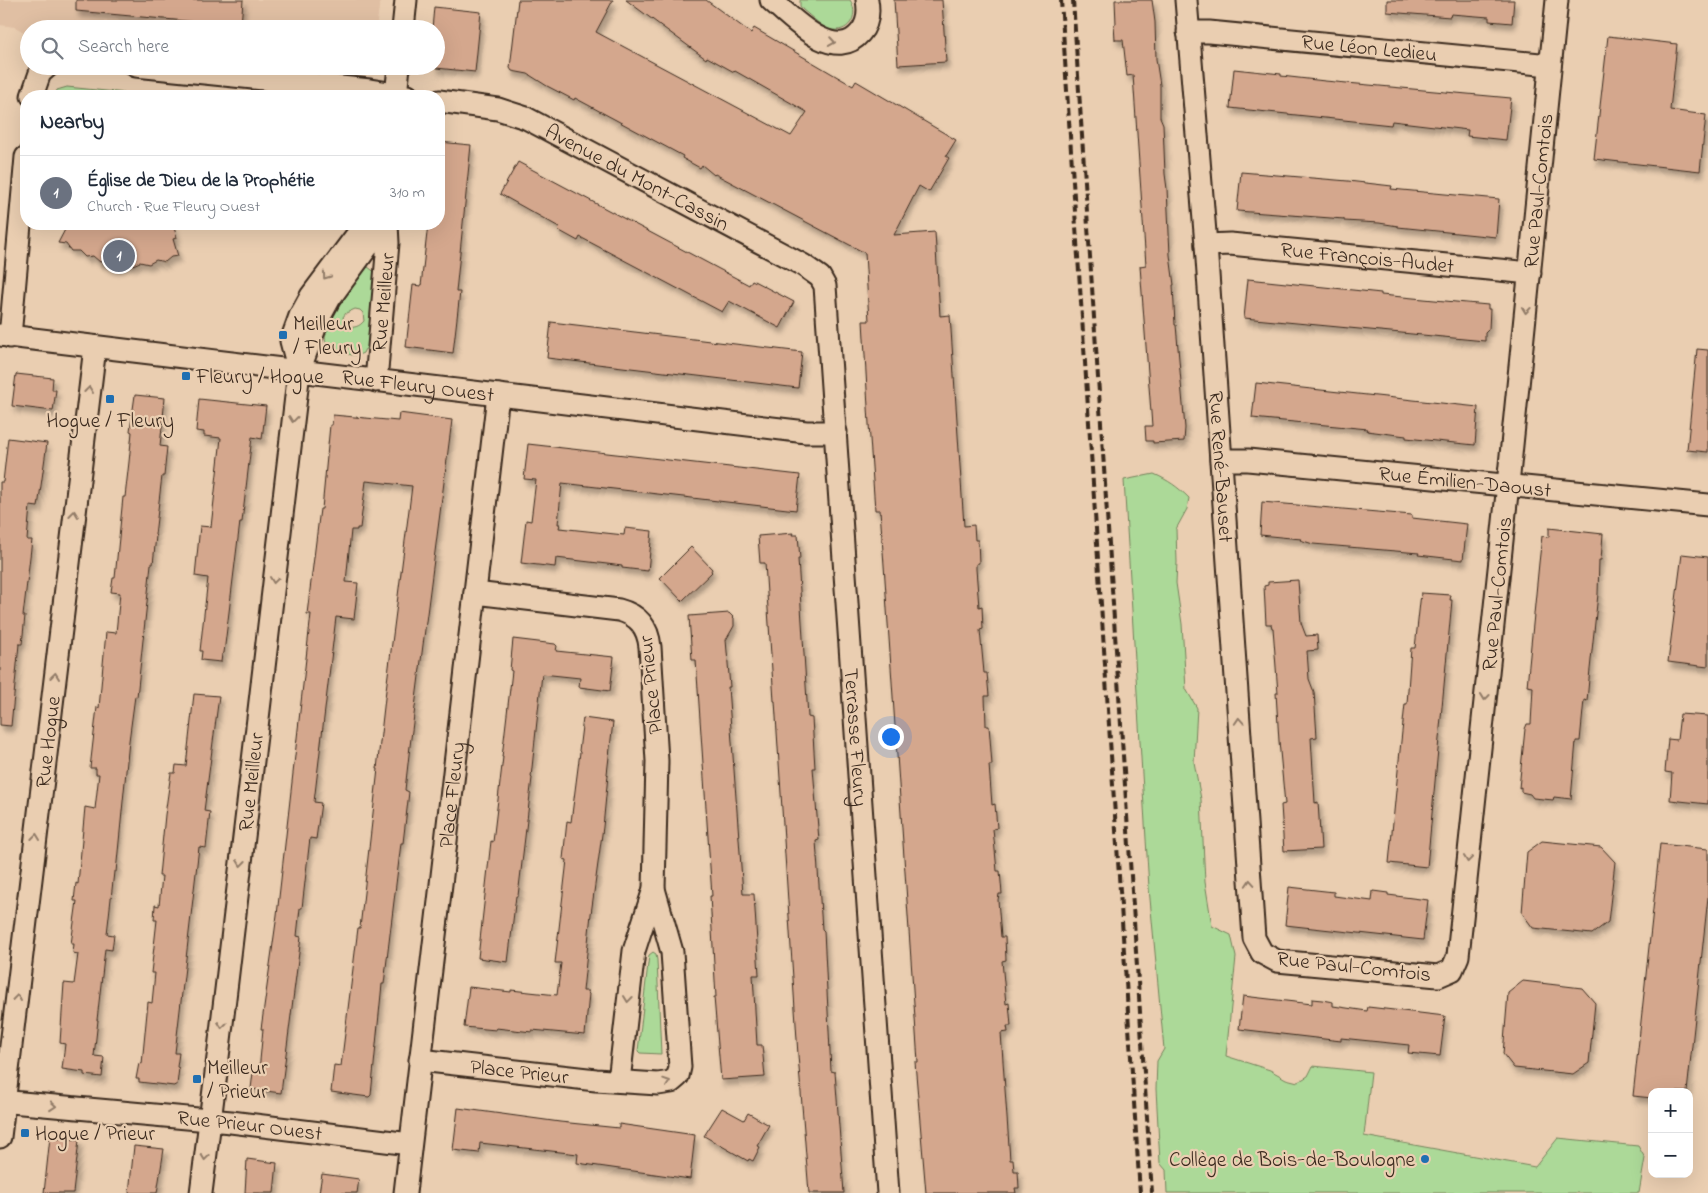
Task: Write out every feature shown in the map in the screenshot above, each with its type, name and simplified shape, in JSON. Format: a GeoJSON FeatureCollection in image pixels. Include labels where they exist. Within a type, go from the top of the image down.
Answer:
{"type":"FeatureCollection","features":[{"type":"Feature","properties":{"kind":"street"},"geometry":{"type":"LineString","coordinates":[[404,20],[406,0]]}},
{"type":"Feature","properties":{"kind":"street"},"geometry":{"type":"LineString","coordinates":[[771,0],[811,33],[826,42],[835,44],[850,41],[861,32],[868,17],[867,0]]}},
{"type":"Feature","properties":{"kind":"street","name":"Rue René-Bauset"},"geometry":{"type":"LineString","coordinates":[[1186,0],[1222,460],[1253,932]]}},
{"type":"Feature","properties":{"kind":"street","name":"Rue Paul-Comtois"},"geometry":{"type":"LineString","coordinates":[[1253,932],[1256,943],[1262,952],[1277,961],[1438,976],[1448,973],[1455,966],[1458,956],[1508,485],[1557,0]]}},
{"type":"Feature","properties":{"kind":"street","name":"Rue Léon Ledieu"},"geometry":{"type":"LineString","coordinates":[[1188,32],[1209,32],[1550,65]]}},
{"type":"Feature","properties":{"kind":"street"},"geometry":{"type":"LineString","coordinates":[[34,90],[39,75]]}},
{"type":"Feature","properties":{"kind":"street"},"geometry":{"type":"LineString","coordinates":[[224,75],[370,90]]}},
{"type":"Feature","properties":{"kind":"street"},"geometry":{"type":"LineString","coordinates":[[399,75],[400,90]]}},
{"type":"Feature","properties":{"kind":"street","name":"Avenue du Mont-Cassin"},"geometry":{"type":"LineString","coordinates":[[445,102],[498,109],[526,118],[803,265],[817,274],[824,283]]}},
{"type":"Feature","properties":{"kind":"street"},"geometry":{"type":"LineString","coordinates":[[5,336],[20,208]]}},
{"type":"Feature","properties":{"kind":"street","name":"Rue Meilleur"},"geometry":{"type":"LineString","coordinates":[[298,371],[290,341],[300,316],[316,289],[360,230]]}},
{"type":"Feature","properties":{"kind":"street","name":"Rue Meilleur"},"geometry":{"type":"LineString","coordinates":[[201,1193],[298,371],[320,315],[368,246],[374,230]]}},
{"type":"Feature","properties":{"kind":"street","name":"Rue Meilleur"},"geometry":{"type":"LineString","coordinates":[[376,380],[388,242],[387,230]]}},
{"type":"Feature","properties":{"kind":"street","name":"Rue François-Audet"},"geometry":{"type":"LineString","coordinates":[[1206,245],[1230,244],[1530,273]]}},
{"type":"Feature","properties":{"kind":"street","name":"Terrasse Fleury"},"geometry":{"type":"LineString","coordinates":[[824,283],[827,296],[888,1193]]}},
{"type":"Feature","properties":{"kind":"street","name":"Rue Fleury Ouest"},"geometry":{"type":"LineString","coordinates":[[5,336],[806,432],[836,432]]}},
{"type":"Feature","properties":{"kind":"street","name":"Rue Hogue"},"geometry":{"type":"LineString","coordinates":[[0,1138],[2,1101],[94,347]]}},
{"type":"Feature","properties":{"kind":"street","name":"Place Fleury"},"geometry":{"type":"LineString","coordinates":[[405,1193],[498,395]]}},
{"type":"Feature","properties":{"kind":"street","name":"Rue Émilien-Daoust"},"geometry":{"type":"LineString","coordinates":[[1222,460],[1242,459],[1708,504]]}},
{"type":"Feature","properties":{"kind":"street","name":"Place Prieur"},"geometry":{"type":"LineString","coordinates":[[475,593],[619,610],[636,617],[644,626],[650,643],[657,761],[654,889],[634,951],[619,1081]]}},
{"type":"Feature","properties":{"kind":"street","name":"Place Prieur"},"geometry":{"type":"LineString","coordinates":[[420,1060],[658,1084],[667,1084],[678,1076],[680,1067],[672,952],[654,889]]}},
{"type":"Feature","properties":{"kind":"street","name":"Rue Prieur Ouest"},"geometry":{"type":"LineString","coordinates":[[2,1101],[210,1120],[410,1144]]}},
{"type":"Feature","properties":{"kind":"shaded area"},"geometry":{"type":"Polygon","coordinates":[[[0,0],[380,0],[377,20],[20,20],[20,30],[15,27],[0,25],[0,0]]]}},
{"type":"Feature","properties":{"kind":"green space"},"geometry":{"type":"Polygon","coordinates":[[[800,0],[850,0],[854,10],[852,21],[845,28],[839,30],[829,29],[803,10],[800,6],[800,0]]]}},
{"type":"Feature","properties":{"kind":"green space"},"geometry":{"type":"Polygon","coordinates":[[[67,87],[96,90],[57,90],[67,87]]]}},
{"type":"Feature","properties":{"kind":"green space"},"geometry":{"type":"Polygon","coordinates":[[[368,267],[376,273],[370,349],[365,349],[363,353],[355,355],[331,350],[326,343],[328,326],[368,267]],[[355,309],[346,313],[343,317],[346,327],[356,327],[364,321],[363,313],[355,309]]]}},
{"type":"Feature","properties":{"kind":"green space"},"geometry":{"type":"Polygon","coordinates":[[[1154,474],[1173,484],[1189,498],[1187,509],[1176,529],[1176,583],[1182,624],[1186,689],[1197,708],[1194,762],[1201,799],[1205,882],[1212,926],[1231,935],[1236,957],[1226,1056],[1270,1070],[1286,1079],[1298,1082],[1308,1076],[1313,1066],[1371,1072],[1364,1136],[1535,1167],[1558,1138],[1638,1146],[1645,1158],[1639,1193],[1167,1193],[1166,1170],[1160,1163],[1156,1089],[1157,1061],[1164,1049],[1149,888],[1124,480],[1154,474]]]}},
{"type":"Feature","properties":{"kind":"green space"},"geometry":{"type":"Polygon","coordinates":[[[653,952],[656,954],[657,960],[661,1054],[640,1053],[638,1051],[649,955],[653,952]]]}},
{"type":"Feature","properties":{"kind":"building"},"geometry":{"type":"Polygon","coordinates":[[[76,0],[243,0],[241,20],[175,20],[76,11],[76,0]]]}},
{"type":"Feature","properties":{"kind":"building"},"geometry":{"type":"Polygon","coordinates":[[[518,0],[613,0],[596,32],[791,136],[807,112],[735,71],[707,57],[706,59],[626,0],[706,0],[751,33],[754,28],[853,86],[856,81],[956,140],[946,156],[949,158],[929,192],[919,186],[894,235],[935,232],[940,316],[950,315],[964,526],[974,525],[975,540],[978,540],[979,563],[976,564],[976,569],[979,607],[982,606],[983,629],[980,630],[984,673],[987,673],[989,696],[985,696],[986,726],[989,726],[992,765],[989,765],[992,805],[995,804],[997,828],[993,829],[997,871],[1000,871],[1002,894],[999,894],[998,900],[1001,937],[1005,937],[1006,960],[1002,961],[1006,1004],[1009,1003],[1011,1026],[1007,1026],[1008,1032],[1001,1033],[1010,1160],[1013,1160],[1014,1171],[1018,1171],[1019,1188],[1015,1188],[1016,1193],[926,1193],[915,1062],[918,1062],[880,510],[875,510],[869,424],[863,321],[869,321],[865,253],[714,175],[702,165],[700,168],[682,158],[683,156],[575,98],[574,100],[528,74],[512,71],[510,68],[518,0]]]}},
{"type":"Feature","properties":{"kind":"building"},"geometry":{"type":"Polygon","coordinates":[[[894,0],[942,0],[946,62],[898,65],[894,0]]]}},
{"type":"Feature","properties":{"kind":"building"},"geometry":{"type":"Polygon","coordinates":[[[1115,0],[1152,0],[1155,22],[1156,59],[1160,85],[1160,117],[1163,124],[1175,325],[1185,428],[1184,441],[1153,443],[1153,441],[1146,441],[1145,426],[1152,426],[1140,266],[1146,265],[1133,75],[1127,76],[1123,40],[1115,40],[1115,0]]]}},
{"type":"Feature","properties":{"kind":"building"},"geometry":{"type":"Polygon","coordinates":[[[1387,0],[1514,0],[1512,23],[1489,21],[1489,17],[1451,14],[1450,17],[1387,12],[1387,0]]]}},
{"type":"Feature","properties":{"kind":"building"},"geometry":{"type":"Polygon","coordinates":[[[434,7],[481,12],[475,72],[445,69],[445,20],[433,20],[434,7]]]}},
{"type":"Feature","properties":{"kind":"building"},"geometry":{"type":"Polygon","coordinates":[[[1608,36],[1677,44],[1670,110],[1706,115],[1700,171],[1594,159],[1608,36]]]}},
{"type":"Feature","properties":{"kind":"building"},"geometry":{"type":"Polygon","coordinates":[[[1234,69],[1325,81],[1511,98],[1506,140],[1467,136],[1468,130],[1392,121],[1391,125],[1230,108],[1234,69]]]}},
{"type":"Feature","properties":{"kind":"building"},"geometry":{"type":"Polygon","coordinates":[[[445,143],[471,145],[456,292],[460,292],[453,353],[406,347],[413,285],[421,286],[427,230],[445,230],[445,143]]]}},
{"type":"Feature","properties":{"kind":"building"},"geometry":{"type":"Polygon","coordinates":[[[518,162],[749,285],[752,280],[794,302],[780,328],[729,301],[722,312],[580,237],[578,241],[558,230],[559,227],[500,194],[518,162]]]}},
{"type":"Feature","properties":{"kind":"building"},"geometry":{"type":"Polygon","coordinates":[[[1241,172],[1348,181],[1392,186],[1391,189],[1499,199],[1496,237],[1398,227],[1379,223],[1344,221],[1344,219],[1237,211],[1241,172]]]}},
{"type":"Feature","properties":{"kind":"building"},"geometry":{"type":"Polygon","coordinates":[[[65,230],[175,230],[177,238],[173,239],[178,256],[171,257],[165,262],[156,260],[149,264],[140,262],[133,265],[125,262],[116,264],[109,260],[100,262],[93,256],[85,257],[79,251],[71,251],[66,244],[58,243],[65,230]]]}},
{"type":"Feature","properties":{"kind":"building"},"geometry":{"type":"Polygon","coordinates":[[[1248,279],[1381,293],[1381,295],[1488,305],[1488,309],[1490,309],[1489,329],[1485,333],[1485,341],[1244,318],[1248,279]]]}},
{"type":"Feature","properties":{"kind":"building"},"geometry":{"type":"Polygon","coordinates":[[[551,322],[802,352],[798,388],[547,358],[551,322]]]}},
{"type":"Feature","properties":{"kind":"building"},"geometry":{"type":"Polygon","coordinates":[[[1697,349],[1708,350],[1708,452],[1687,450],[1697,349]]]}},
{"type":"Feature","properties":{"kind":"building"},"geometry":{"type":"Polygon","coordinates":[[[16,374],[53,378],[52,390],[56,390],[53,411],[12,406],[16,374]]]}},
{"type":"Feature","properties":{"kind":"building"},"geometry":{"type":"Polygon","coordinates":[[[1256,383],[1478,407],[1475,445],[1406,438],[1406,436],[1367,431],[1368,429],[1252,418],[1256,383]]]}},
{"type":"Feature","properties":{"kind":"building"},"geometry":{"type":"Polygon","coordinates":[[[135,395],[165,398],[160,446],[167,447],[164,476],[162,476],[153,564],[151,564],[137,697],[135,696],[129,741],[116,872],[114,872],[107,934],[114,935],[112,950],[105,949],[97,1020],[94,1056],[104,1057],[102,1077],[84,1075],[84,1072],[62,1069],[65,1044],[60,1043],[64,983],[74,984],[78,954],[73,953],[74,944],[71,944],[77,901],[74,901],[76,883],[78,884],[85,807],[95,809],[99,774],[96,774],[96,768],[90,768],[97,707],[99,708],[106,632],[116,633],[120,593],[111,592],[113,578],[115,578],[123,497],[125,497],[135,395]]]}},
{"type":"Feature","properties":{"kind":"building"},"geometry":{"type":"Polygon","coordinates":[[[199,399],[266,406],[262,439],[252,437],[224,653],[222,654],[221,662],[201,660],[202,651],[200,651],[208,578],[195,576],[200,526],[211,527],[221,438],[204,436],[204,432],[196,431],[199,399]]]}},
{"type":"Feature","properties":{"kind":"building"},"geometry":{"type":"Polygon","coordinates":[[[399,413],[452,420],[410,746],[405,790],[409,792],[384,984],[382,984],[371,1095],[369,1097],[331,1092],[334,1065],[341,1066],[358,928],[360,928],[385,698],[412,486],[366,481],[360,528],[351,530],[346,582],[358,583],[354,619],[336,617],[314,802],[321,803],[316,839],[310,838],[302,908],[300,908],[297,936],[301,937],[281,1093],[251,1089],[253,1072],[259,1071],[263,1029],[261,1029],[277,915],[311,614],[307,614],[320,509],[322,509],[330,425],[332,425],[333,415],[398,421],[399,413]]]}},
{"type":"Feature","properties":{"kind":"building"},"geometry":{"type":"Polygon","coordinates":[[[8,438],[47,443],[38,507],[30,506],[27,540],[32,540],[23,616],[25,616],[22,644],[19,644],[11,726],[0,725],[0,482],[3,482],[8,438]]]}},
{"type":"Feature","properties":{"kind":"building"},"geometry":{"type":"Polygon","coordinates":[[[528,444],[800,475],[796,510],[562,483],[559,528],[624,535],[625,528],[652,531],[648,571],[556,558],[555,567],[521,563],[526,520],[531,521],[536,480],[524,479],[528,444]]]}},
{"type":"Feature","properties":{"kind":"building"},"geometry":{"type":"Polygon","coordinates":[[[1262,502],[1412,515],[1412,518],[1467,524],[1463,560],[1418,555],[1419,553],[1313,544],[1301,539],[1260,535],[1262,502]]]}},
{"type":"Feature","properties":{"kind":"building"},"geometry":{"type":"Polygon","coordinates":[[[1549,528],[1603,534],[1601,560],[1599,560],[1598,594],[1587,701],[1584,700],[1580,741],[1576,741],[1571,799],[1554,797],[1553,800],[1533,798],[1530,794],[1521,792],[1521,787],[1519,788],[1525,729],[1527,724],[1531,724],[1533,687],[1527,686],[1542,536],[1549,537],[1549,528]]]}},
{"type":"Feature","properties":{"kind":"building"},"geometry":{"type":"Polygon","coordinates":[[[793,533],[792,535],[798,535],[800,559],[798,559],[808,717],[812,718],[815,768],[813,768],[819,840],[816,841],[822,929],[824,931],[831,1071],[835,1072],[844,1193],[809,1193],[798,1055],[765,563],[760,563],[758,536],[793,533]]]}},
{"type":"Feature","properties":{"kind":"building"},"geometry":{"type":"Polygon","coordinates":[[[691,547],[712,569],[712,572],[682,601],[660,578],[691,547]]]}},
{"type":"Feature","properties":{"kind":"building"},"geometry":{"type":"Polygon","coordinates":[[[1682,554],[1708,557],[1708,667],[1668,662],[1682,554]]]}},
{"type":"Feature","properties":{"kind":"building"},"geometry":{"type":"Polygon","coordinates":[[[1298,580],[1301,623],[1306,636],[1317,635],[1318,650],[1307,651],[1309,679],[1314,692],[1317,737],[1311,738],[1315,803],[1318,802],[1321,849],[1284,851],[1281,805],[1285,804],[1279,741],[1276,693],[1278,693],[1273,628],[1271,624],[1266,624],[1264,586],[1268,585],[1268,582],[1298,580]]]}},
{"type":"Feature","properties":{"kind":"building"},"geometry":{"type":"Polygon","coordinates":[[[1421,593],[1451,595],[1450,600],[1452,600],[1427,867],[1389,863],[1405,704],[1407,704],[1411,648],[1415,648],[1421,593]]]}},
{"type":"Feature","properties":{"kind":"building"},"geometry":{"type":"Polygon","coordinates":[[[729,613],[734,618],[734,626],[726,640],[743,894],[754,894],[759,975],[753,975],[757,1045],[762,1045],[765,1077],[721,1080],[714,997],[716,997],[710,896],[712,896],[696,660],[692,660],[689,616],[729,613]]]}},
{"type":"Feature","properties":{"kind":"building"},"geometry":{"type":"Polygon","coordinates":[[[513,639],[555,644],[557,646],[556,651],[614,657],[610,691],[579,687],[580,678],[542,674],[532,778],[508,962],[478,958],[491,841],[493,842],[503,757],[512,671],[510,670],[513,639]]]}},
{"type":"Feature","properties":{"kind":"building"},"geometry":{"type":"Polygon","coordinates":[[[194,694],[219,696],[204,811],[210,812],[206,848],[199,847],[175,1053],[179,1053],[177,1067],[179,1068],[177,1085],[174,1086],[139,1082],[139,1079],[136,1079],[139,1063],[142,1064],[148,1002],[152,1003],[155,973],[151,973],[157,920],[154,920],[155,905],[159,906],[162,876],[159,876],[171,773],[175,773],[176,765],[186,766],[194,694]]]}},
{"type":"Feature","properties":{"kind":"building"},"geometry":{"type":"Polygon","coordinates":[[[1680,714],[1708,716],[1708,804],[1670,800],[1672,773],[1665,772],[1668,739],[1677,740],[1680,714]]]}},
{"type":"Feature","properties":{"kind":"building"},"geometry":{"type":"Polygon","coordinates":[[[583,718],[613,722],[603,827],[583,991],[588,991],[589,994],[585,1035],[464,1027],[469,987],[557,995],[561,963],[555,963],[567,860],[563,859],[567,821],[571,822],[583,718]]]}},
{"type":"Feature","properties":{"kind":"building"},"geometry":{"type":"Polygon","coordinates":[[[1542,841],[1601,847],[1615,862],[1608,922],[1592,934],[1533,928],[1522,913],[1527,852],[1542,841]]]}},
{"type":"Feature","properties":{"kind":"building"},"geometry":{"type":"Polygon","coordinates":[[[1660,844],[1708,849],[1708,897],[1687,1088],[1648,1088],[1648,1098],[1633,1096],[1660,844]]]}},
{"type":"Feature","properties":{"kind":"building"},"geometry":{"type":"Polygon","coordinates":[[[1289,887],[1334,892],[1334,896],[1372,901],[1373,891],[1388,893],[1388,895],[1428,900],[1423,940],[1285,925],[1289,887]]]}},
{"type":"Feature","properties":{"kind":"building"},"geometry":{"type":"Polygon","coordinates":[[[1523,981],[1582,988],[1595,1003],[1589,1063],[1573,1074],[1514,1068],[1503,1054],[1508,993],[1523,981]]]}},
{"type":"Feature","properties":{"kind":"building"},"geometry":{"type":"Polygon","coordinates":[[[1243,996],[1312,1004],[1312,999],[1333,1002],[1333,1006],[1367,1011],[1368,1007],[1445,1016],[1440,1056],[1408,1053],[1409,1045],[1341,1038],[1341,1041],[1239,1029],[1243,996]]]}},
{"type":"Feature","properties":{"kind":"building"},"geometry":{"type":"Polygon","coordinates":[[[458,1108],[560,1122],[619,1128],[619,1124],[695,1135],[690,1179],[577,1163],[578,1154],[480,1143],[479,1153],[453,1150],[458,1108]]]}},
{"type":"Feature","properties":{"kind":"building"},"geometry":{"type":"Polygon","coordinates":[[[722,1108],[744,1120],[748,1113],[769,1125],[757,1146],[760,1147],[753,1161],[749,1159],[748,1161],[704,1136],[722,1108]]]}},
{"type":"Feature","properties":{"kind":"building"},"geometry":{"type":"Polygon","coordinates":[[[50,1137],[79,1140],[73,1193],[44,1193],[50,1137]]]}},
{"type":"Feature","properties":{"kind":"building"},"geometry":{"type":"Polygon","coordinates":[[[134,1146],[164,1149],[157,1193],[129,1193],[134,1146]]]}},
{"type":"Feature","properties":{"kind":"building"},"geometry":{"type":"Polygon","coordinates":[[[247,1159],[277,1163],[274,1193],[245,1193],[247,1159]]]}},
{"type":"Feature","properties":{"kind":"building"},"geometry":{"type":"Polygon","coordinates":[[[322,1174],[359,1179],[357,1193],[319,1193],[322,1174]]]}},
{"type":"Feature","properties":{"kind":"railway"},"geometry":{"type":"LineString","coordinates":[[1061,0],[1140,1193]]}},
{"type":"Feature","properties":{"kind":"railway"},"geometry":{"type":"LineString","coordinates":[[1073,0],[1152,1193]]}},
{"type":"Feature","properties":{"kind":"place","name":"Église de Dieu de la Prophétie"},"geometry":{"type":"Point","coordinates":[119,256]}},
{"type":"Feature","properties":{"kind":"place","name":"Meilleur / Fleury"},"geometry":{"type":"Point","coordinates":[283,335]}},
{"type":"Feature","properties":{"kind":"place","name":"Fleury / Hogue"},"geometry":{"type":"Point","coordinates":[186,376]}},
{"type":"Feature","properties":{"kind":"place","name":"Hogue / Fleury"},"geometry":{"type":"Point","coordinates":[110,399]}},
{"type":"Feature","properties":{"kind":"place","name":"Meilleur / Prieur"},"geometry":{"type":"Point","coordinates":[197,1079]}},
{"type":"Feature","properties":{"kind":"place","name":"Hogue / Prieur"},"geometry":{"type":"Point","coordinates":[25,1133]}},
{"type":"Feature","properties":{"kind":"place","name":"Collège de Bois-de-Boulogne"},"geometry":{"type":"Point","coordinates":[1425,1159]}}]}
